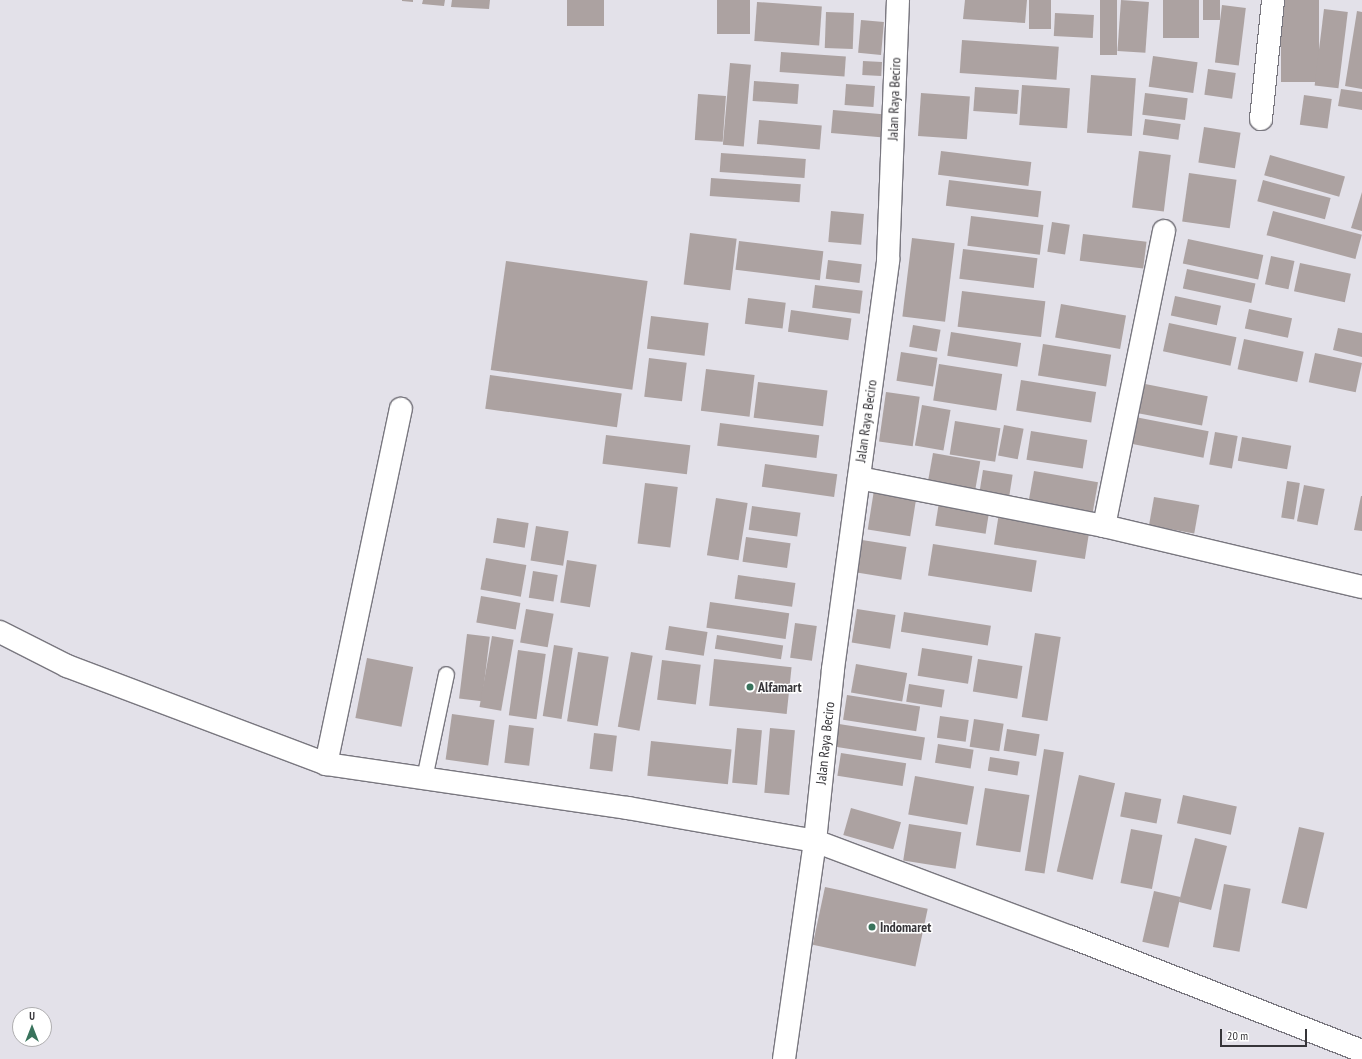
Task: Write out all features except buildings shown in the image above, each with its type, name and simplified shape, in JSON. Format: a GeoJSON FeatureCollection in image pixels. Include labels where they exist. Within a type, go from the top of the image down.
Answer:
{"type":"FeatureCollection","features":[{"type":"Feature","properties":{"kind":"street","name":"Jalan Raya Beciro"},"geometry":{"type":"LineString","coordinates":[[784,1059],[815,841],[834,669],[888,260],[898,0]]}},
{"type":"Feature","properties":{"kind":"street"},"geometry":{"type":"LineString","coordinates":[[1261,118],[1273,0]]}},
{"type":"Feature","properties":{"kind":"street"},"geometry":{"type":"LineString","coordinates":[[1104,526],[1164,231]]}},
{"type":"Feature","properties":{"kind":"street"},"geometry":{"type":"LineString","coordinates":[[326,764],[401,409]]}},
{"type":"Feature","properties":{"kind":"street"},"geometry":{"type":"LineString","coordinates":[[859,478],[1104,526],[1362,588]]}},
{"type":"Feature","properties":{"kind":"street"},"geometry":{"type":"LineString","coordinates":[[0,632],[67,666],[326,764],[628,808],[815,841],[1071,937],[1362,1050]]}},
{"type":"Feature","properties":{"kind":"lane"},"geometry":{"type":"LineString","coordinates":[[424,778],[446,674]]}},
{"type":"Feature","properties":{"kind":"place","name":"Alfamart"},"geometry":{"type":"Point","coordinates":[750,687]}},
{"type":"Feature","properties":{"kind":"place","name":"Indomaret"},"geometry":{"type":"Point","coordinates":[872,927]}}]}
